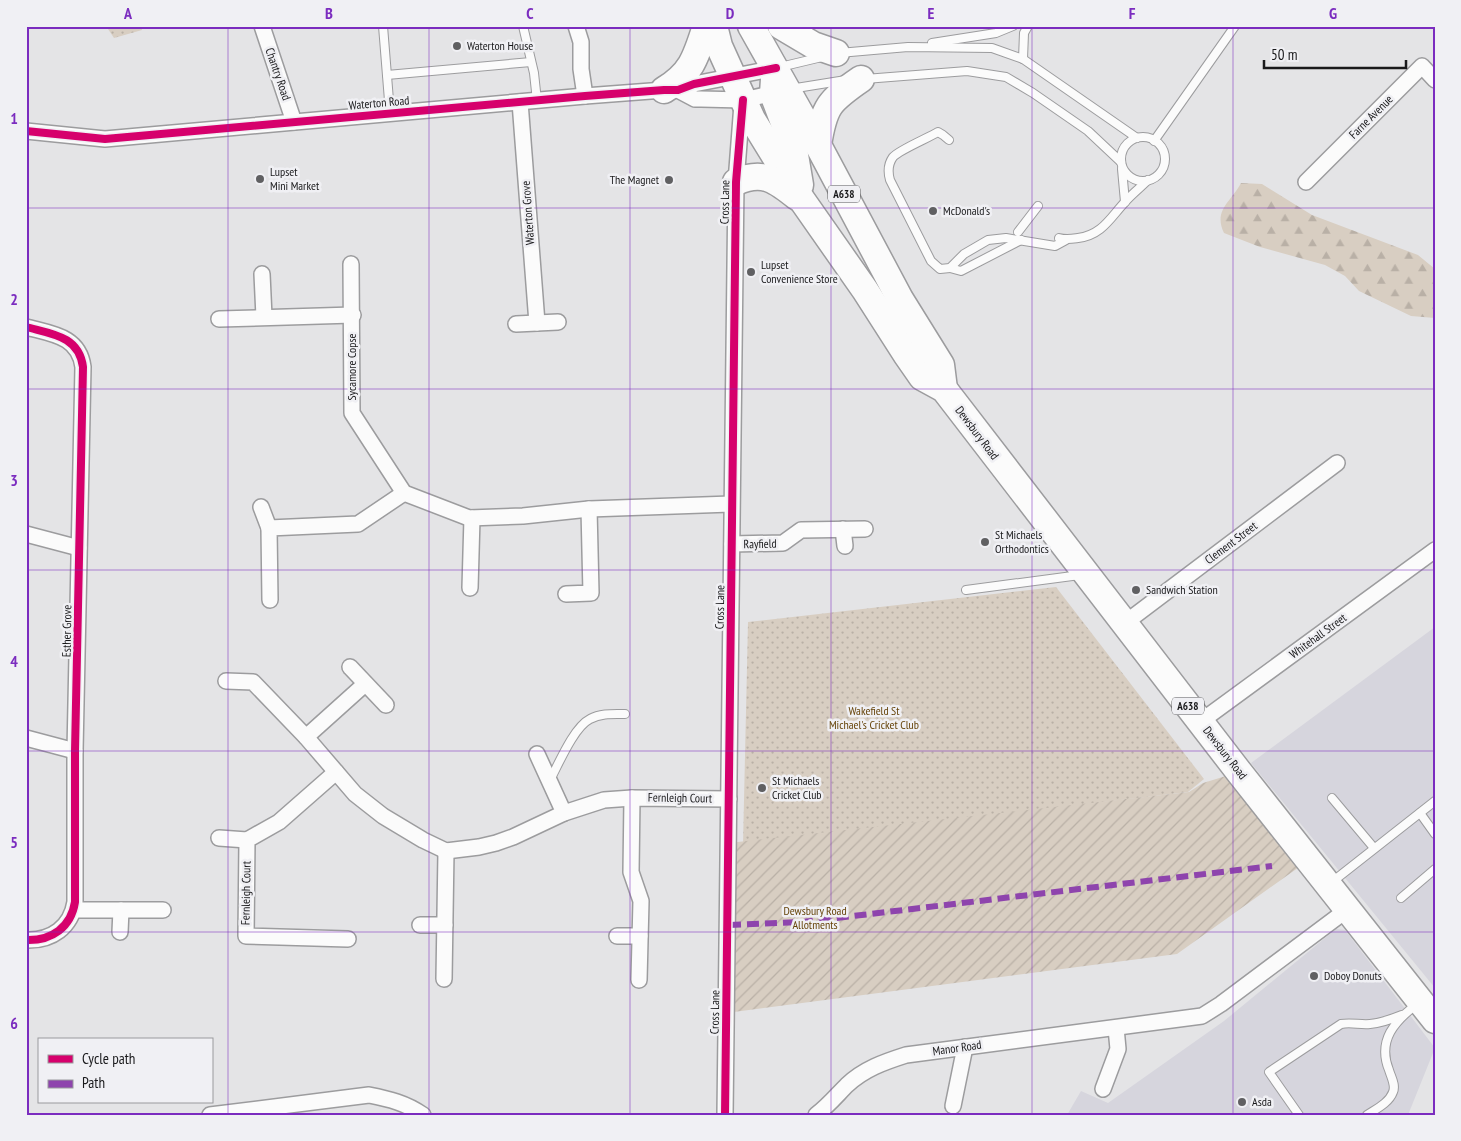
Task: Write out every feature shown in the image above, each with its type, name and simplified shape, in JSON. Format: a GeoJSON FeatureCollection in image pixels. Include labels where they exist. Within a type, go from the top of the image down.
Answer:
{"type":"FeatureCollection","features":[{"type":"Feature","properties":{"kind":"highway"},"geometry":{"type":"LineString","coordinates":[[671,90],[690,69],[706,26]]}},
{"type":"Feature","properties":{"kind":"highway","name":"Dewsbury Road"},"geometry":{"type":"LineString","coordinates":[[714,26],[719,46],[741,84],[752,119],[802,200],[865,290],[922,377],[944,389],[1200,722],[1348,909],[1419,1012]]}},
{"type":"Feature","properties":{"kind":"highway"},"geometry":{"type":"LineString","coordinates":[[730,26],[744,56],[741,84]]}},
{"type":"Feature","properties":{"kind":"highway","name":"Dewsbury Road"},"geometry":{"type":"LineString","coordinates":[[751,26],[779,84],[818,145],[900,299],[941,365],[944,389]]}},
{"type":"Feature","properties":{"kind":"highway"},"geometry":{"type":"LineString","coordinates":[[781,26],[813,45],[836,53]]}},
{"type":"Feature","properties":{"kind":"highway"},"geometry":{"type":"LineString","coordinates":[[818,145],[826,110],[842,92],[861,79]]}},
{"type":"Feature","properties":{"kind":"highway"},"geometry":{"type":"LineString","coordinates":[[779,84],[794,149],[802,200]]}},
{"type":"Feature","properties":{"kind":"highway"},"geometry":{"type":"LineString","coordinates":[[736,182],[749,176],[765,176],[780,183],[802,200]]}},
{"type":"Feature","properties":{"kind":"street","name":"Chantry Road"},"geometry":{"type":"LineString","coordinates":[[262,26],[294,122]]}},
{"type":"Feature","properties":{"kind":"street"},"geometry":{"type":"LineString","coordinates":[[576,26],[581,42],[580,69],[584,96]]}},
{"type":"Feature","properties":{"kind":"street","name":"Farne Avenue"},"geometry":{"type":"LineString","coordinates":[[1306,182],[1422,66],[1435,80]]}},
{"type":"Feature","properties":{"kind":"street","name":"Waterton Road"},"geometry":{"type":"LineString","coordinates":[[26,131],[105,139],[584,96],[671,90],[694,84],[741,84]]}},
{"type":"Feature","properties":{"kind":"street","name":"Waterton Road"},"geometry":{"type":"LineString","coordinates":[[671,90],[695,99],[741,84]]}},
{"type":"Feature","properties":{"kind":"street"},"geometry":{"type":"LineString","coordinates":[[741,84],[779,84]]}},
{"type":"Feature","properties":{"kind":"street"},"geometry":{"type":"LineString","coordinates":[[741,84],[779,84]]}},
{"type":"Feature","properties":{"kind":"street","name":"Cross Lane"},"geometry":{"type":"LineString","coordinates":[[725,1115],[731,504],[736,182],[741,84]]}},
{"type":"Feature","properties":{"kind":"street","name":"Waterton Grove"},"geometry":{"type":"LineString","coordinates":[[520,102],[536,323]]}},
{"type":"Feature","properties":{"kind":"street","name":"Sycamore Copse"},"geometry":{"type":"LineString","coordinates":[[351,264],[352,414],[404,493]]}},
{"type":"Feature","properties":{"kind":"street"},"geometry":{"type":"LineString","coordinates":[[262,274],[264,317]]}},
{"type":"Feature","properties":{"kind":"street","name":"Sycamore Copse"},"geometry":{"type":"LineString","coordinates":[[219,319],[352,315]]}},
{"type":"Feature","properties":{"kind":"street"},"geometry":{"type":"LineString","coordinates":[[516,324],[558,322]]}},
{"type":"Feature","properties":{"kind":"street","name":"Esther Grove"},"geometry":{"type":"LineString","coordinates":[[26,327],[62,338],[71,343],[82,358],[74,910]]}},
{"type":"Feature","properties":{"kind":"street","name":"Clement Street"},"geometry":{"type":"LineString","coordinates":[[1125,623],[1337,463]]}},
{"type":"Feature","properties":{"kind":"street"},"geometry":{"type":"LineString","coordinates":[[269,528],[358,524],[404,493],[472,518],[523,516],[589,508],[731,504]]}},
{"type":"Feature","properties":{"kind":"street"},"geometry":{"type":"LineString","coordinates":[[261,507],[269,528],[270,600]]}},
{"type":"Feature","properties":{"kind":"street"},"geometry":{"type":"LineString","coordinates":[[566,594],[591,593],[589,508]]}},
{"type":"Feature","properties":{"kind":"street"},"geometry":{"type":"LineString","coordinates":[[470,588],[472,518]]}},
{"type":"Feature","properties":{"kind":"street"},"geometry":{"type":"LineString","coordinates":[[843,529],[844,546]]}},
{"type":"Feature","properties":{"kind":"street","name":"Rayfield"},"geometry":{"type":"LineString","coordinates":[[732,544],[783,543],[801,530],[865,529]]}},
{"type":"Feature","properties":{"kind":"street"},"geometry":{"type":"LineString","coordinates":[[26,534],[79,548]]}},
{"type":"Feature","properties":{"kind":"street","name":"Whitehall Street"},"geometry":{"type":"LineString","coordinates":[[1200,722],[1435,550]]}},
{"type":"Feature","properties":{"kind":"street"},"geometry":{"type":"LineString","coordinates":[[350,667],[386,705]]}},
{"type":"Feature","properties":{"kind":"street"},"geometry":{"type":"LineString","coordinates":[[226,681],[253,682],[306,737],[355,794],[383,816],[423,840],[446,851],[444,979]]}},
{"type":"Feature","properties":{"kind":"street"},"geometry":{"type":"LineString","coordinates":[[306,737],[365,684]]}},
{"type":"Feature","properties":{"kind":"street"},"geometry":{"type":"LineString","coordinates":[[26,738],[75,751]]}},
{"type":"Feature","properties":{"kind":"street"},"geometry":{"type":"LineString","coordinates":[[536,754],[564,813]]}},
{"type":"Feature","properties":{"kind":"street"},"geometry":{"type":"LineString","coordinates":[[219,838],[247,840],[279,822],[336,772]]}},
{"type":"Feature","properties":{"kind":"street","name":"Fernleigh Court"},"geometry":{"type":"LineString","coordinates":[[446,851],[496,843],[564,813],[604,800],[632,798],[729,799]]}},
{"type":"Feature","properties":{"kind":"street","name":"Fernleigh Court"},"geometry":{"type":"LineString","coordinates":[[632,798],[631,872],[640,901],[639,980]]}},
{"type":"Feature","properties":{"kind":"street","name":"Fernleigh Court"},"geometry":{"type":"LineString","coordinates":[[247,840],[246,936],[348,939]]}},
{"type":"Feature","properties":{"kind":"street","name":"Manor Road"},"geometry":{"type":"LineString","coordinates":[[816,1115],[864,1072],[882,1062],[906,1055],[1202,1016],[1222,1004],[1348,909]]}},
{"type":"Feature","properties":{"kind":"street"},"geometry":{"type":"LineString","coordinates":[[26,940],[40,940],[60,931],[68,922],[74,910],[163,910]]}},
{"type":"Feature","properties":{"kind":"street"},"geometry":{"type":"LineString","coordinates":[[120,932],[121,910]]}},
{"type":"Feature","properties":{"kind":"street"},"geometry":{"type":"LineString","coordinates":[[420,925],[445,925]]}},
{"type":"Feature","properties":{"kind":"street"},"geometry":{"type":"LineString","coordinates":[[617,936],[640,936]]}},
{"type":"Feature","properties":{"kind":"street"},"geometry":{"type":"LineString","coordinates":[[1103,1090],[1118,1049],[1116,1028]]}},
{"type":"Feature","properties":{"kind":"street"},"geometry":{"type":"LineString","coordinates":[[953,1106],[965,1047]]}},
{"type":"Feature","properties":{"kind":"street"},"geometry":{"type":"LineString","coordinates":[[210,1115],[369,1096],[390,1099],[411,1107],[423,1115]]}},
{"type":"Feature","properties":{"kind":"lane"},"geometry":{"type":"LineString","coordinates":[[383,26],[390,113]]}},
{"type":"Feature","properties":{"kind":"lane"},"geometry":{"type":"LineString","coordinates":[[523,26],[537,101]]}},
{"type":"Feature","properties":{"kind":"lane"},"geometry":{"type":"LineString","coordinates":[[779,84],[836,53],[908,47],[996,33],[1014,26]]}},
{"type":"Feature","properties":{"kind":"lane"},"geometry":{"type":"LineString","coordinates":[[1023,59],[1024,33],[1028,26]]}},
{"type":"Feature","properties":{"kind":"lane"},"geometry":{"type":"LineString","coordinates":[[1154,141],[1235,26]]}},
{"type":"Feature","properties":{"kind":"lane"},"geometry":{"type":"LineString","coordinates":[[908,47],[992,48],[1023,59],[1137,138]]}},
{"type":"Feature","properties":{"kind":"lane"},"geometry":{"type":"LineString","coordinates":[[387,75],[531,62]]}},
{"type":"Feature","properties":{"kind":"lane"},"geometry":{"type":"LineString","coordinates":[[779,84],[967,70],[1006,77],[1034,93],[1088,132],[1122,165],[1130,177],[1142,181],[1148,180]]}},
{"type":"Feature","properties":{"kind":"lane"},"geometry":{"type":"LineString","coordinates":[[950,140],[944,134],[938,132],[894,156],[890,163],[888,174],[931,261],[940,269],[950,268],[964,254],[988,240],[1020,236],[1055,246],[1062,239],[1087,237],[1098,232],[1107,225],[1125,202],[1148,180],[1159,174],[1164,163],[1162,151],[1154,141],[1137,138],[1125,147],[1122,165],[1125,202]]}},
{"type":"Feature","properties":{"kind":"lane"},"geometry":{"type":"LineString","coordinates":[[950,268],[961,271],[1020,236],[1038,206]]}},
{"type":"Feature","properties":{"kind":"lane"},"geometry":{"type":"LineString","coordinates":[[966,590],[1087,574]]}},
{"type":"Feature","properties":{"kind":"lane"},"geometry":{"type":"LineString","coordinates":[[549,782],[575,735],[585,722],[602,715],[625,714]]}},
{"type":"Feature","properties":{"kind":"lane"},"geometry":{"type":"LineString","coordinates":[[1332,798],[1374,848]]}},
{"type":"Feature","properties":{"kind":"lane"},"geometry":{"type":"LineString","coordinates":[[1328,884],[1435,802]]}},
{"type":"Feature","properties":{"kind":"lane"},"geometry":{"type":"LineString","coordinates":[[1420,813],[1435,834]]}},
{"type":"Feature","properties":{"kind":"lane"},"geometry":{"type":"LineString","coordinates":[[1401,898],[1435,870]]}},
{"type":"Feature","properties":{"kind":"lane"},"geometry":{"type":"LineString","coordinates":[[1299,1115],[1270,1072],[1341,1024],[1349,1022],[1379,1023],[1419,1012]]}},
{"type":"Feature","properties":{"kind":"lane"},"geometry":{"type":"LineString","coordinates":[[1367,1115],[1388,1100],[1395,1086],[1384,1054],[1385,1042],[1393,1028],[1419,1012]]}},
{"type":"Feature","properties":{"kind":"shaded area"},"geometry":{"type":"Polygon","coordinates":[[[1435,627],[1435,988],[1251,763],[1435,627]]]}},
{"type":"Feature","properties":{"kind":"shaded area"},"geometry":{"type":"Polygon","coordinates":[[[1336,929],[1345,930],[1435,1048],[1408,1115],[1067,1115],[1081,1091],[1108,1103],[1224,1021],[1336,929]]]}},
{"type":"Feature","properties":{"kind":"green space"},"geometry":{"type":"Polygon","coordinates":[[[106,26],[141,26],[142,30],[114,38],[106,26]]]}},
{"type":"Feature","properties":{"kind":"green space"},"geometry":{"type":"Polygon","coordinates":[[[1241,183],[1262,184],[1312,215],[1418,255],[1435,269],[1435,318],[1411,316],[1359,291],[1345,276],[1325,265],[1260,247],[1224,233],[1221,225],[1222,212],[1241,183]]]}},
{"type":"Feature","properties":{"kind":"green space","name":"Wakefield St Michael's Cricket Club"},"geometry":{"type":"Polygon","coordinates":[[[1056,587],[1204,779],[1188,792],[743,845],[748,622],[1056,587]]]}},
{"type":"Feature","properties":{"kind":"green space","name":"Dewsbury Road Allotments"},"geometry":{"type":"Polygon","coordinates":[[[1239,772],[1309,860],[1177,954],[726,1013],[729,843],[1189,792],[1203,783],[1239,772]]]}},
{"type":"Feature","properties":{"kind":"marked path"},"geometry":{"type":"LineString","coordinates":[[729,925],[803,922],[1272,866]]}},
{"type":"Feature","properties":{"kind":"cycle path"},"geometry":{"type":"LineString","coordinates":[[26,131],[105,139],[585,96],[678,90],[694,84],[776,68]]}},
{"type":"Feature","properties":{"kind":"cycle path"},"geometry":{"type":"LineString","coordinates":[[725,1115],[736,182],[743,100]]}},
{"type":"Feature","properties":{"kind":"cycle path"},"geometry":{"type":"LineString","coordinates":[[26,327],[63,338],[76,349],[83,367],[75,751],[75,902],[69,919],[59,931],[44,938],[26,940]]}},
{"type":"Feature","properties":{"kind":"place","name":"Waterton House"},"geometry":{"type":"Point","coordinates":[457,46]}},
{"type":"Feature","properties":{"kind":"place","name":"Lupset Mini Market"},"geometry":{"type":"Point","coordinates":[260,179]}},
{"type":"Feature","properties":{"kind":"place","name":"The Magnet"},"geometry":{"type":"Point","coordinates":[669,180]}},
{"type":"Feature","properties":{"kind":"place","name":"McDonald's"},"geometry":{"type":"Point","coordinates":[933,211]}},
{"type":"Feature","properties":{"kind":"place","name":"Lupset Convenience Store"},"geometry":{"type":"Point","coordinates":[751,272]}},
{"type":"Feature","properties":{"kind":"place","name":"St Michaels Orthodontics"},"geometry":{"type":"Point","coordinates":[985,542]}},
{"type":"Feature","properties":{"kind":"place","name":"Sandwich Station"},"geometry":{"type":"Point","coordinates":[1136,590]}},
{"type":"Feature","properties":{"kind":"place","name":"St Michaels Cricket Club"},"geometry":{"type":"Point","coordinates":[762,788]}},
{"type":"Feature","properties":{"kind":"place","name":"Doboy Donuts"},"geometry":{"type":"Point","coordinates":[1314,976]}},
{"type":"Feature","properties":{"kind":"place","name":"Asda"},"geometry":{"type":"Point","coordinates":[1242,1102]}}]}
